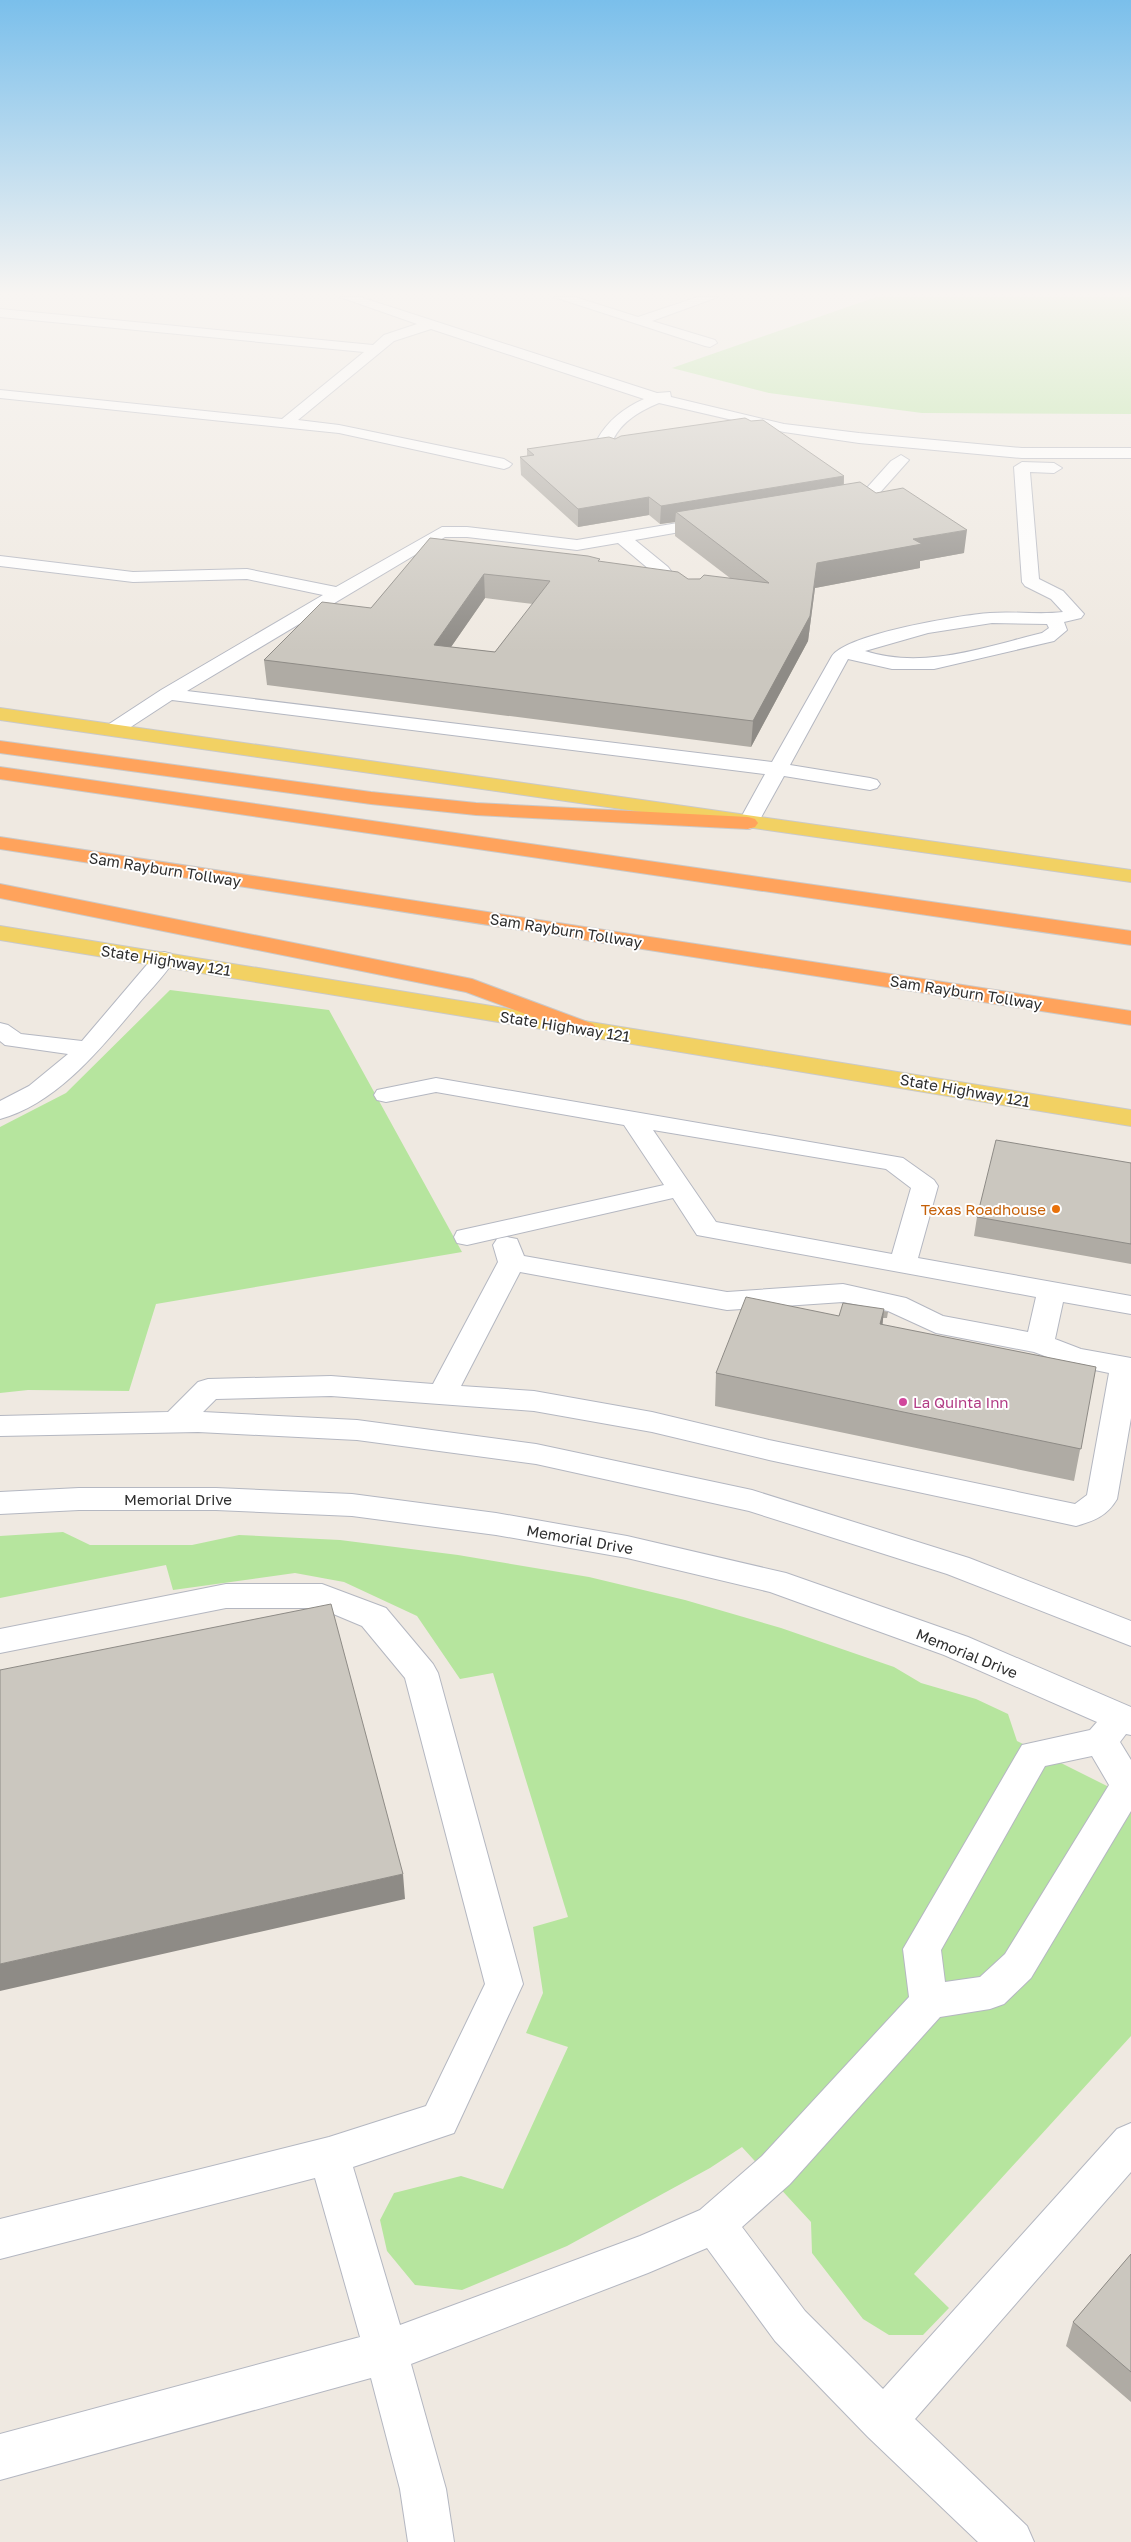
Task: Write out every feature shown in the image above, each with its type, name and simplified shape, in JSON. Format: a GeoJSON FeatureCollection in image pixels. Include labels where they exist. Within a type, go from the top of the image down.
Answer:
{"type":"FeatureCollection","features":[{"type":"Feature","properties":{"kind":"highway"},"geometry":{"type":"LineString","coordinates":[[0,747],[400,801],[476,808],[748,822]]}},
{"type":"Feature","properties":{"kind":"highway"},"geometry":{"type":"LineString","coordinates":[[0,773],[1131,938]]}},
{"type":"Feature","properties":{"kind":"highway","name":"Sam Rayburn Tollway"},"geometry":{"type":"LineString","coordinates":[[0,843],[1131,1018]]}},
{"type":"Feature","properties":{"kind":"highway"},"geometry":{"type":"LineString","coordinates":[[0,891],[472,986],[586,1029]]}},
{"type":"Feature","properties":{"kind":"main road"},"geometry":{"type":"LineString","coordinates":[[0,714],[1131,876]]}},
{"type":"Feature","properties":{"kind":"main road","name":"State Highway 121"},"geometry":{"type":"LineString","coordinates":[[0,932],[586,1029],[942,1085],[1131,1118]]}},
{"type":"Feature","properties":{"kind":"street"},"geometry":{"type":"LineString","coordinates":[[214,416],[339,429],[510,460],[481,477]]}},
{"type":"Feature","properties":{"kind":"street"},"geometry":{"type":"LineString","coordinates":[[286,423],[295,416]]}},
{"type":"Feature","properties":{"kind":"street"},"geometry":{"type":"LineString","coordinates":[[614,450],[605,440],[608,432],[627,416]]}},
{"type":"Feature","properties":{"kind":"street"},"geometry":{"type":"LineString","coordinates":[[732,416],[784,428],[905,443],[1022,453],[1131,453]]}},
{"type":"Feature","properties":{"kind":"street"},"geometry":{"type":"LineString","coordinates":[[876,425],[923,429]]}},
{"type":"Feature","properties":{"kind":"street"},"geometry":{"type":"LineString","coordinates":[[1073,439],[1131,439]]}},
{"type":"Feature","properties":{"kind":"street"},"geometry":{"type":"LineString","coordinates":[[901,460],[905,443]]}},
{"type":"Feature","properties":{"kind":"street"},"geometry":{"type":"LineString","coordinates":[[821,504],[859,498],[875,491],[890,468],[901,460],[919,461]]}},
{"type":"Feature","properties":{"kind":"street"},"geometry":{"type":"LineString","coordinates":[[976,464],[1111,470]]}},
{"type":"Feature","properties":{"kind":"street"},"geometry":{"type":"LineString","coordinates":[[748,822],[840,656],[853,648],[919,631],[981,619],[1055,620],[1075,614],[1057,595],[1031,582],[1022,467]]}},
{"type":"Feature","properties":{"kind":"street"},"geometry":{"type":"LineString","coordinates":[[113,730],[168,694],[442,532],[467,532],[577,545],[726,520]]}},
{"type":"Feature","properties":{"kind":"street"},"geometry":{"type":"LineString","coordinates":[[621,537],[668,576],[637,574]]}},
{"type":"Feature","properties":{"kind":"street"},"geometry":{"type":"LineString","coordinates":[[412,549],[440,553]]}},
{"type":"Feature","properties":{"kind":"street"},"geometry":{"type":"LineString","coordinates":[[0,561],[133,577],[246,574],[338,593]]}},
{"type":"Feature","properties":{"kind":"street"},"geometry":{"type":"LineString","coordinates":[[847,652],[869,659],[899,664],[930,664],[1048,637],[1058,630],[1055,620]]}},
{"type":"Feature","properties":{"kind":"street"},"geometry":{"type":"LineString","coordinates":[[168,694],[778,769],[870,784]]}},
{"type":"Feature","properties":{"kind":"street"},"geometry":{"type":"LineString","coordinates":[[0,1111],[38,1091],[88,1048],[164,959]]}},
{"type":"Feature","properties":{"kind":"street"},"geometry":{"type":"LineString","coordinates":[[0,1030],[14,1040],[88,1048]]}},
{"type":"Feature","properties":{"kind":"street"},"geometry":{"type":"LineString","coordinates":[[386,1094],[436,1085],[894,1163],[925,1186],[903,1264]]}},
{"type":"Feature","properties":{"kind":"street"},"geometry":{"type":"LineString","coordinates":[[634,1120],[706,1229],[1131,1305]]}},
{"type":"Feature","properties":{"kind":"street"},"geometry":{"type":"LineString","coordinates":[[466,1237],[680,1189]]}},
{"type":"Feature","properties":{"kind":"street"},"geometry":{"type":"LineString","coordinates":[[442,1394],[512,1262],[502,1229]]}},
{"type":"Feature","properties":{"kind":"street"},"geometry":{"type":"LineString","coordinates":[[176,1422],[208,1389],[331,1386],[534,1401],[652,1422],[769,1450],[1076,1515],[1092,1509],[1102,1499],[1128,1368],[1076,1357],[1040,1344],[936,1324],[896,1304],[843,1293],[727,1301],[512,1262]]}},
{"type":"Feature","properties":{"kind":"street"},"geometry":{"type":"LineString","coordinates":[[1040,1344],[1051,1290]]}},
{"type":"Feature","properties":{"kind":"street"},"geometry":{"type":"LineString","coordinates":[[776,1297],[823,1319]]}},
{"type":"Feature","properties":{"kind":"street"},"geometry":{"type":"LineString","coordinates":[[890,1331],[936,1324]]}},
{"type":"Feature","properties":{"kind":"street"},"geometry":{"type":"LineString","coordinates":[[0,1426],[176,1422],[357,1430],[536,1454],[752,1500],[958,1566],[1131,1634]]}},
{"type":"Feature","properties":{"kind":"street","name":"Memorial Drive"},"geometry":{"type":"LineString","coordinates":[[0,1504],[79,1499],[216,1499],[352,1505],[496,1524],[627,1547],[775,1581],[956,1646],[1121,1720]]}},
{"type":"Feature","properties":{"kind":"street"},"geometry":{"type":"LineString","coordinates":[[0,1641],[226,1596],[322,1596],[374,1617],[421,1674],[504,1984],[440,2120],[329,2156],[0,2239]]}},
{"type":"Feature","properties":{"kind":"street"},"geometry":{"type":"LineString","coordinates":[[0,2457],[386,2352],[629,2260],[715,2224],[776,2170],[929,2002],[990,1992],[1018,1966],[1128,1785],[1121,1720],[1034,1755],[922,1949],[929,2002]]}},
{"type":"Feature","properties":{"kind":"street"},"geometry":{"type":"LineString","coordinates":[[884,2421],[1131,2142]]}},
{"type":"Feature","properties":{"kind":"street"},"geometry":{"type":"LineString","coordinates":[[329,2156],[386,2352],[423,2489],[431,2542]]}},
{"type":"Feature","properties":{"kind":"street"},"geometry":{"type":"LineString","coordinates":[[715,2224],[790,2326],[884,2421],[1011,2542]]}},
{"type":"Feature","properties":{"kind":"green space"},"geometry":{"type":"Polygon","coordinates":[[[170,990],[329,1010],[462,1252],[156,1304],[129,1391],[28,1390],[0,1393],[0,1127],[66,1093],[170,990]]]}},
{"type":"Feature","properties":{"kind":"green space"},"geometry":{"type":"Polygon","coordinates":[[[63,1532],[90,1545],[192,1545],[239,1535],[340,1540],[458,1555],[589,1577],[685,1600],[781,1628],[894,1667],[921,1683],[976,1699],[1008,1714],[1017,1741],[1131,1798],[1131,2036],[914,2274],[949,2308],[923,2335],[889,2335],[863,2319],[812,2253],[811,2222],[742,2147],[710,2168],[567,2246],[462,2290],[415,2285],[387,2251],[380,2220],[394,2193],[461,2176],[503,2189],[568,2047],[526,2033],[543,1993],[533,1927],[568,1917],[493,1673],[460,1679],[417,1616],[344,1582],[295,1573],[173,1590],[166,1565],[0,1598],[0,1536],[63,1532]]]}},
{"type":"Feature","properties":{"kind":"building"},"geometry":{"type":"Polygon","coordinates":[[[745,418],[751,421],[763,420],[844,476],[661,506],[649,497],[578,509],[520,457],[534,455],[527,449],[609,437],[615,439],[621,436],[745,418]]]}},
{"type":"Feature","properties":{"kind":"building"},"geometry":{"type":"Polygon","coordinates":[[[860,482],[876,493],[903,488],[967,530],[913,539],[922,544],[817,563],[810,616],[753,721],[264,660],[322,602],[371,608],[430,538],[588,556],[600,559],[598,561],[678,572],[688,579],[700,579],[704,575],[769,583],[676,512],[860,482]],[[484,574],[434,645],[495,652],[550,581],[484,574]]]}},
{"type":"Feature","properties":{"kind":"building","name":"Texas Roadhouse"},"geometry":{"type":"Polygon","coordinates":[[[996,1140],[1131,1163],[1131,1244],[977,1217],[996,1140]]]}},
{"type":"Feature","properties":{"kind":"building"},"geometry":{"type":"Polygon","coordinates":[[[746,1297],[839,1316],[843,1303],[884,1309],[880,1324],[1096,1367],[1081,1449],[716,1373],[746,1297]]]}},
{"type":"Feature","properties":{"kind":"building"},"geometry":{"type":"Polygon","coordinates":[[[331,1604],[403,1874],[0,1964],[0,1670],[331,1604]]]}},
{"type":"Feature","properties":{"kind":"building"},"geometry":{"type":"Polygon","coordinates":[[[1131,2254],[1131,2372],[1073,2322],[1131,2254]]]}},
{"type":"Feature","properties":{"kind":"place","name":"Texas Roadhouse"},"geometry":{"type":"Point","coordinates":[1056,1209]}},
{"type":"Feature","properties":{"kind":"place","name":"La Quinta Inn"},"geometry":{"type":"Point","coordinates":[903,1402]}}]}
